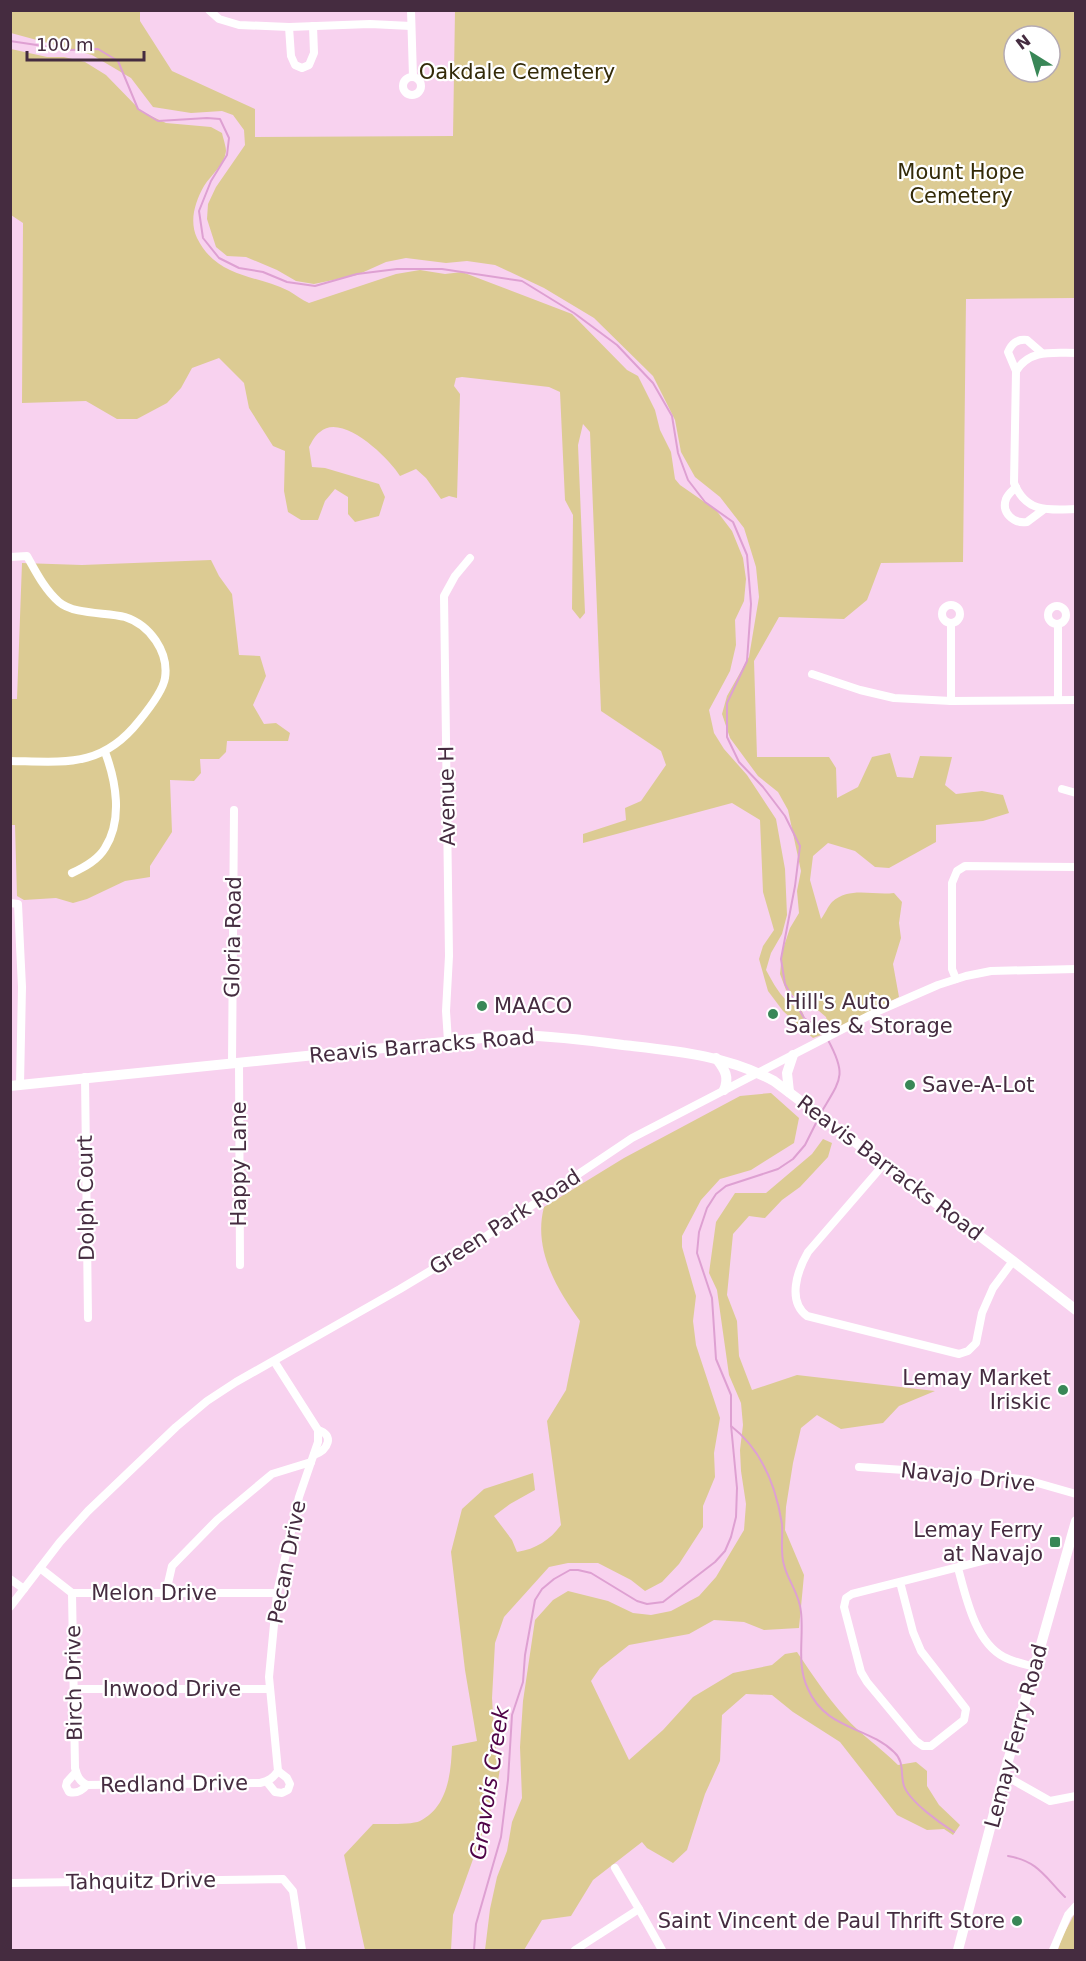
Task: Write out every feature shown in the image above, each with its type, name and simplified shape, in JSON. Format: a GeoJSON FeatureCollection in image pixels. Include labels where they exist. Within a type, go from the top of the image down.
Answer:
{"type":"FeatureCollection","features":[{"type":"Feature","properties":{"kind":"main road","name":"Reavis Barracks Road"},"geometry":{"type":"LineString","coordinates":[[15,1085],[501,1036],[541,1036],[716,1058],[758,1073],[791,1093],[1076,1310]]}},
{"type":"Feature","properties":{"kind":"main road"},"geometry":{"type":"LineString","coordinates":[[791,1093],[787,1073],[793,1055]]}},
{"type":"Feature","properties":{"kind":"main road"},"geometry":{"type":"LineString","coordinates":[[716,1058],[727,1075],[728,1082],[724,1090]]}},
{"type":"Feature","properties":{"kind":"main road","name":"Lemay Ferry Road"},"geometry":{"type":"LineString","coordinates":[[958,1950],[1076,1521]]}},
{"type":"Feature","properties":{"kind":"street"},"geometry":{"type":"LineString","coordinates":[[209,10],[219,19],[239,25],[411,26]]}},
{"type":"Feature","properties":{"kind":"street"},"geometry":{"type":"LineString","coordinates":[[411,10],[413,77]]}},
{"type":"Feature","properties":{"kind":"street"},"geometry":{"type":"LineString","coordinates":[[289,27],[291,56],[295,65],[302,68],[309,65],[313,58],[313,26]]}},
{"type":"Feature","properties":{"kind":"street"},"geometry":{"type":"LineString","coordinates":[[1042,352],[1027,340],[1016,341],[1008,352],[1016,371],[1014,483],[1018,492],[1032,505],[1043,510],[1076,509]]}},
{"type":"Feature","properties":{"kind":"street"},"geometry":{"type":"LineString","coordinates":[[1016,371],[1030,357],[1042,352],[1076,353]]}},
{"type":"Feature","properties":{"kind":"street"},"geometry":{"type":"LineString","coordinates":[[1016,487],[1007,496],[1005,504],[1010,518],[1027,522],[1043,510]]}},
{"type":"Feature","properties":{"kind":"street"},"geometry":{"type":"LineString","coordinates":[[10,557],[27,556],[42,581],[60,603],[88,612],[126,617],[149,630],[164,655],[165,679],[152,705],[131,732],[105,752],[86,759],[62,762],[10,761]]}},
{"type":"Feature","properties":{"kind":"street","name":"Avenue H"},"geometry":{"type":"LineString","coordinates":[[448,1041],[446,1011],[450,956],[444,597],[455,576],[470,558]]}},
{"type":"Feature","properties":{"kind":"street"},"geometry":{"type":"LineString","coordinates":[[951,624],[951,701]]}},
{"type":"Feature","properties":{"kind":"street"},"geometry":{"type":"LineString","coordinates":[[1058,624],[1058,700]]}},
{"type":"Feature","properties":{"kind":"street"},"geometry":{"type":"LineString","coordinates":[[812,674],[860,690],[894,698],[951,701],[1076,700]]}},
{"type":"Feature","properties":{"kind":"street"},"geometry":{"type":"LineString","coordinates":[[72,873],[90,864],[105,849],[114,829],[116,800],[113,772],[105,752]]}},
{"type":"Feature","properties":{"kind":"street"},"geometry":{"type":"LineString","coordinates":[[1062,789],[1076,793]]}},
{"type":"Feature","properties":{"kind":"street","name":"Gloria Road"},"geometry":{"type":"LineString","coordinates":[[234,810],[235,1063]]}},
{"type":"Feature","properties":{"kind":"street"},"geometry":{"type":"LineString","coordinates":[[956,979],[952,969],[952,883],[957,871],[965,866],[1076,867]]}},
{"type":"Feature","properties":{"kind":"street"},"geometry":{"type":"LineString","coordinates":[[10,903],[18,904],[22,987],[15,1085]]}},
{"type":"Feature","properties":{"kind":"street","name":"Green Park Road"},"geometry":{"type":"LineString","coordinates":[[10,1607],[88,1511],[184,1420],[222,1391],[400,1290],[490,1235],[632,1138],[900,1001],[956,979],[991,971],[1076,969]]}},
{"type":"Feature","properties":{"kind":"street","name":"Happy Lane"},"geometry":{"type":"LineString","coordinates":[[235,1063],[240,1265]]}},
{"type":"Feature","properties":{"kind":"street","name":"Dolph Court"},"geometry":{"type":"LineString","coordinates":[[85,1077],[88,1318]]}},
{"type":"Feature","properties":{"kind":"street"},"geometry":{"type":"LineString","coordinates":[[884,1164],[808,1252],[802,1262],[795,1295],[800,1311],[807,1316],[959,1354],[968,1351],[976,1343],[982,1313],[993,1288],[1013,1261]]}},
{"type":"Feature","properties":{"kind":"street","name":"Pecan Drive"},"geometry":{"type":"LineString","coordinates":[[273,1776],[270,1689],[277,1593],[299,1497],[318,1442],[318,1430],[274,1361]]}},
{"type":"Feature","properties":{"kind":"street"},"geometry":{"type":"LineString","coordinates":[[166,1592],[172,1566],[217,1520],[272,1474],[312,1459]]}},
{"type":"Feature","properties":{"kind":"street","name":"Navajo Drive"},"geometry":{"type":"LineString","coordinates":[[859,1467],[1027,1480],[1076,1494]]}},
{"type":"Feature","properties":{"kind":"street"},"geometry":{"type":"LineString","coordinates":[[900,1582],[913,1632],[921,1651],[966,1709],[964,1720],[931,1746],[923,1746],[902,1724],[861,1672],[844,1607],[846,1598],[852,1594],[1025,1550]]}},
{"type":"Feature","properties":{"kind":"street","name":"Melon Drive"},"geometry":{"type":"LineString","coordinates":[[40,1568],[72,1593],[277,1593]]}},
{"type":"Feature","properties":{"kind":"street"},"geometry":{"type":"LineString","coordinates":[[958,1568],[976,1626],[993,1648],[1003,1657],[1035,1667]]}},
{"type":"Feature","properties":{"kind":"street"},"geometry":{"type":"LineString","coordinates":[[10,1579],[24,1589]]}},
{"type":"Feature","properties":{"kind":"street","name":"Birch Drive"},"geometry":{"type":"LineString","coordinates":[[72,1593],[76,1772],[84,1783],[83,1790],[75,1794],[69,1792],[66,1786],[76,1772]]}},
{"type":"Feature","properties":{"kind":"street","name":"Inwood Drive"},"geometry":{"type":"LineString","coordinates":[[75,1689],[270,1689]]}},
{"type":"Feature","properties":{"kind":"street"},"geometry":{"type":"LineString","coordinates":[[1005,1775],[1050,1801],[1076,1796]]}},
{"type":"Feature","properties":{"kind":"street","name":"Redland Drive"},"geometry":{"type":"LineString","coordinates":[[84,1783],[260,1783],[273,1776]]}},
{"type":"Feature","properties":{"kind":"street"},"geometry":{"type":"LineString","coordinates":[[615,1868],[662,1950]]}},
{"type":"Feature","properties":{"kind":"street","name":"Tahquitz Drive"},"geometry":{"type":"LineString","coordinates":[[10,1884],[283,1879],[293,1891],[302,1950]]}},
{"type":"Feature","properties":{"kind":"street"},"geometry":{"type":"LineString","coordinates":[[1053,1950],[1068,1915],[1076,1906]]}},
{"type":"Feature","properties":{"kind":"street"},"geometry":{"type":"LineString","coordinates":[[575,1950],[639,1909]]}},
{"type":"Feature","properties":{"kind":"green space"},"geometry":{"type":"Polygon","coordinates":[[[10,11],[140,11],[140,21],[172,71],[255,109],[255,137],[453,136],[455,11],[1075,11],[1075,298],[966,299],[963,562],[881,563],[867,600],[844,619],[779,617],[754,661],[757,757],[829,757],[836,768],[837,798],[858,787],[872,757],[890,753],[897,777],[913,778],[920,756],[952,757],[945,785],[956,794],[982,791],[1003,795],[1009,813],[983,821],[936,825],[936,842],[889,868],[875,867],[855,851],[828,843],[813,856],[810,880],[821,919],[832,902],[846,894],[894,893],[902,902],[899,923],[901,938],[893,964],[899,997],[830,1031],[826,1017],[819,1011],[809,1008],[786,990],[780,974],[782,952],[790,928],[799,913],[797,891],[801,871],[788,810],[778,792],[758,776],[730,738],[722,714],[727,696],[749,657],[759,597],[756,567],[744,528],[720,497],[695,477],[681,452],[675,420],[653,376],[594,318],[544,288],[495,265],[467,261],[446,263],[406,258],[386,262],[357,275],[314,284],[296,281],[246,257],[227,256],[216,247],[207,219],[208,204],[216,187],[245,145],[244,130],[233,115],[222,111],[191,113],[153,107],[131,78],[92,55],[11,33],[10,11]]]}},
{"type":"Feature","properties":{"kind":"green space"},"geometry":{"type":"Polygon","coordinates":[[[11,49],[85,62],[106,75],[142,112],[166,123],[211,127],[222,133],[226,149],[225,156],[201,192],[194,212],[193,225],[197,238],[205,251],[226,268],[276,285],[309,303],[396,274],[420,270],[445,274],[462,272],[572,314],[627,370],[638,376],[655,410],[660,430],[671,452],[675,479],[716,510],[732,531],[743,558],[746,579],[744,601],[735,620],[736,645],[730,671],[709,710],[714,733],[724,749],[747,775],[776,819],[785,869],[787,915],[782,934],[771,953],[766,970],[780,993],[789,1003],[801,1009],[808,1025],[821,1035],[813,1038],[783,1011],[768,991],[759,959],[763,946],[774,930],[763,892],[760,820],[732,803],[583,843],[583,834],[626,820],[625,808],[641,801],[666,765],[661,751],[601,711],[590,432],[583,424],[578,445],[585,613],[580,619],[572,609],[573,515],[565,500],[560,392],[549,387],[456,378],[454,386],[460,394],[457,498],[449,496],[441,499],[426,478],[416,469],[400,476],[376,449],[352,432],[329,427],[320,432],[309,447],[312,467],[325,468],[379,484],[385,497],[379,516],[355,522],[348,514],[348,497],[335,489],[325,501],[318,520],[301,520],[288,512],[284,491],[285,451],[273,446],[249,408],[244,383],[219,358],[192,368],[181,388],[167,403],[137,419],[117,419],[86,401],[22,403],[23,223],[11,215],[11,49]]]}},
{"type":"Feature","properties":{"kind":"green space"},"geometry":{"type":"Polygon","coordinates":[[[211,560],[232,594],[239,655],[260,656],[266,676],[253,705],[264,724],[276,723],[290,733],[288,741],[227,741],[226,752],[219,759],[200,759],[201,773],[194,781],[170,780],[172,832],[150,866],[150,877],[125,881],[73,903],[56,898],[24,900],[17,896],[15,825],[11,825],[10,699],[17,699],[22,563],[82,565],[211,560]]]}},
{"type":"Feature","properties":{"kind":"green space"},"geometry":{"type":"Polygon","coordinates":[[[771,1093],[799,1118],[794,1143],[751,1170],[720,1179],[701,1200],[682,1236],[682,1247],[696,1296],[693,1321],[696,1345],[720,1418],[714,1453],[715,1477],[703,1506],[703,1527],[679,1564],[662,1582],[645,1591],[631,1580],[598,1563],[568,1563],[549,1567],[504,1617],[495,1643],[492,1698],[495,1744],[500,1768],[496,1795],[453,1915],[451,1950],[365,1950],[344,1855],[373,1824],[411,1823],[420,1821],[429,1815],[437,1807],[446,1788],[451,1767],[452,1746],[477,1741],[465,1670],[451,1552],[462,1509],[484,1489],[533,1473],[535,1490],[494,1516],[512,1540],[517,1552],[542,1543],[561,1525],[547,1421],[566,1390],[580,1321],[555,1282],[544,1253],[541,1223],[544,1207],[624,1158],[740,1096],[771,1093]]]}},
{"type":"Feature","properties":{"kind":"green space"},"geometry":{"type":"Polygon","coordinates":[[[823,1139],[832,1143],[828,1157],[800,1187],[782,1200],[765,1218],[749,1216],[733,1234],[727,1295],[737,1321],[739,1356],[752,1390],[797,1375],[935,1391],[899,1406],[883,1423],[841,1429],[817,1415],[801,1428],[786,1507],[785,1530],[804,1575],[799,1628],[764,1630],[744,1622],[714,1620],[689,1634],[629,1645],[600,1668],[591,1681],[629,1760],[663,1730],[693,1697],[733,1673],[772,1665],[785,1654],[797,1652],[832,1702],[857,1729],[898,1765],[916,1762],[927,1771],[927,1786],[939,1805],[960,1825],[953,1835],[944,1829],[927,1830],[897,1815],[840,1742],[793,1712],[772,1695],[746,1694],[722,1715],[720,1761],[705,1794],[687,1850],[673,1863],[647,1848],[642,1842],[593,1880],[571,1916],[542,1920],[524,1950],[485,1950],[497,1877],[507,1851],[512,1822],[522,1798],[520,1747],[523,1701],[535,1620],[553,1600],[568,1591],[608,1601],[633,1613],[651,1615],[671,1611],[699,1596],[716,1577],[744,1530],[746,1504],[741,1471],[740,1450],[743,1425],[741,1403],[729,1375],[717,1290],[709,1273],[716,1222],[735,1193],[766,1193],[812,1154],[823,1139]]]}},
{"type":"Feature","properties":{"kind":"green space"},"geometry":{"type":"Polygon","coordinates":[[[1075,1913],[1075,1950],[1058,1950],[1062,1937],[1075,1913]]]}},
{"type":"Feature","properties":{"kind":"waterway","name":"Gravois Creek"},"geometry":{"type":"LineString","coordinates":[[10,41],[70,50],[98,49],[118,61],[138,109],[158,121],[220,119],[229,138],[227,155],[211,181],[199,211],[203,238],[219,258],[239,268],[263,272],[287,282],[315,286],[357,274],[397,269],[442,269],[522,281],[574,313],[617,345],[653,383],[672,416],[678,453],[688,480],[705,502],[733,522],[747,555],[751,604],[747,661],[727,703],[727,737],[739,762],[763,787],[785,816],[800,846],[781,959],[785,984],[804,1018],[826,1035]]}},
{"type":"Feature","properties":{"kind":"waterway","name":"Gravois Creek"},"geometry":{"type":"LineString","coordinates":[[822,1111],[839,1077],[838,1061],[828,1040]]}},
{"type":"Feature","properties":{"kind":"waterway","name":"Gravois Creek"},"geometry":{"type":"LineString","coordinates":[[474,1950],[476,1924],[501,1837],[508,1780],[512,1715],[523,1682],[525,1655],[535,1600],[542,1589],[554,1579],[570,1570],[578,1570],[591,1573],[637,1601],[647,1604],[663,1602],[715,1562],[725,1551],[731,1537],[736,1517],[737,1488],[731,1425],[731,1395],[716,1359],[712,1298],[697,1253],[699,1232],[707,1208],[716,1194],[726,1186],[778,1169],[793,1159],[805,1145],[818,1119]]}},
{"type":"Feature","properties":{"kind":"waterway"},"geometry":{"type":"LineString","coordinates":[[731,1426],[742,1435],[759,1457],[776,1496],[782,1524],[783,1560],[800,1606],[801,1661],[808,1689],[825,1712],[836,1720],[872,1737],[894,1752],[900,1760],[904,1786],[912,1799],[954,1832]]}},
{"type":"Feature","properties":{"kind":"waterway"},"geometry":{"type":"LineString","coordinates":[[1008,1856],[1034,1866],[1065,1897]]}},
{"type":"Feature","properties":{"kind":"place","name":"MAACO"},"geometry":{"type":"Point","coordinates":[482,1006]}},
{"type":"Feature","properties":{"kind":"place","name":"Hill's Auto Sales & Storage"},"geometry":{"type":"Point","coordinates":[773,1014]}},
{"type":"Feature","properties":{"kind":"place","name":"Save-A-Lot"},"geometry":{"type":"Point","coordinates":[910,1085]}},
{"type":"Feature","properties":{"kind":"place","name":"Lemay Market Iriskic"},"geometry":{"type":"Point","coordinates":[1063,1390]}},
{"type":"Feature","properties":{"kind":"place","name":"Lemay Ferry at Navajo"},"geometry":{"type":"Point","coordinates":[1055,1542]}},
{"type":"Feature","properties":{"kind":"place","name":"Saint Vincent de Paul Thrift Store"},"geometry":{"type":"Point","coordinates":[1017,1921]}},
{"type":"Feature","properties":{"kind":"park label","name":"Oakdale Cemetery"},"geometry":{"type":"Point","coordinates":[517,72]}},
{"type":"Feature","properties":{"kind":"park label","name":"Mount Hope Cemetery"},"geometry":{"type":"Point","coordinates":[961,184]}}]}
